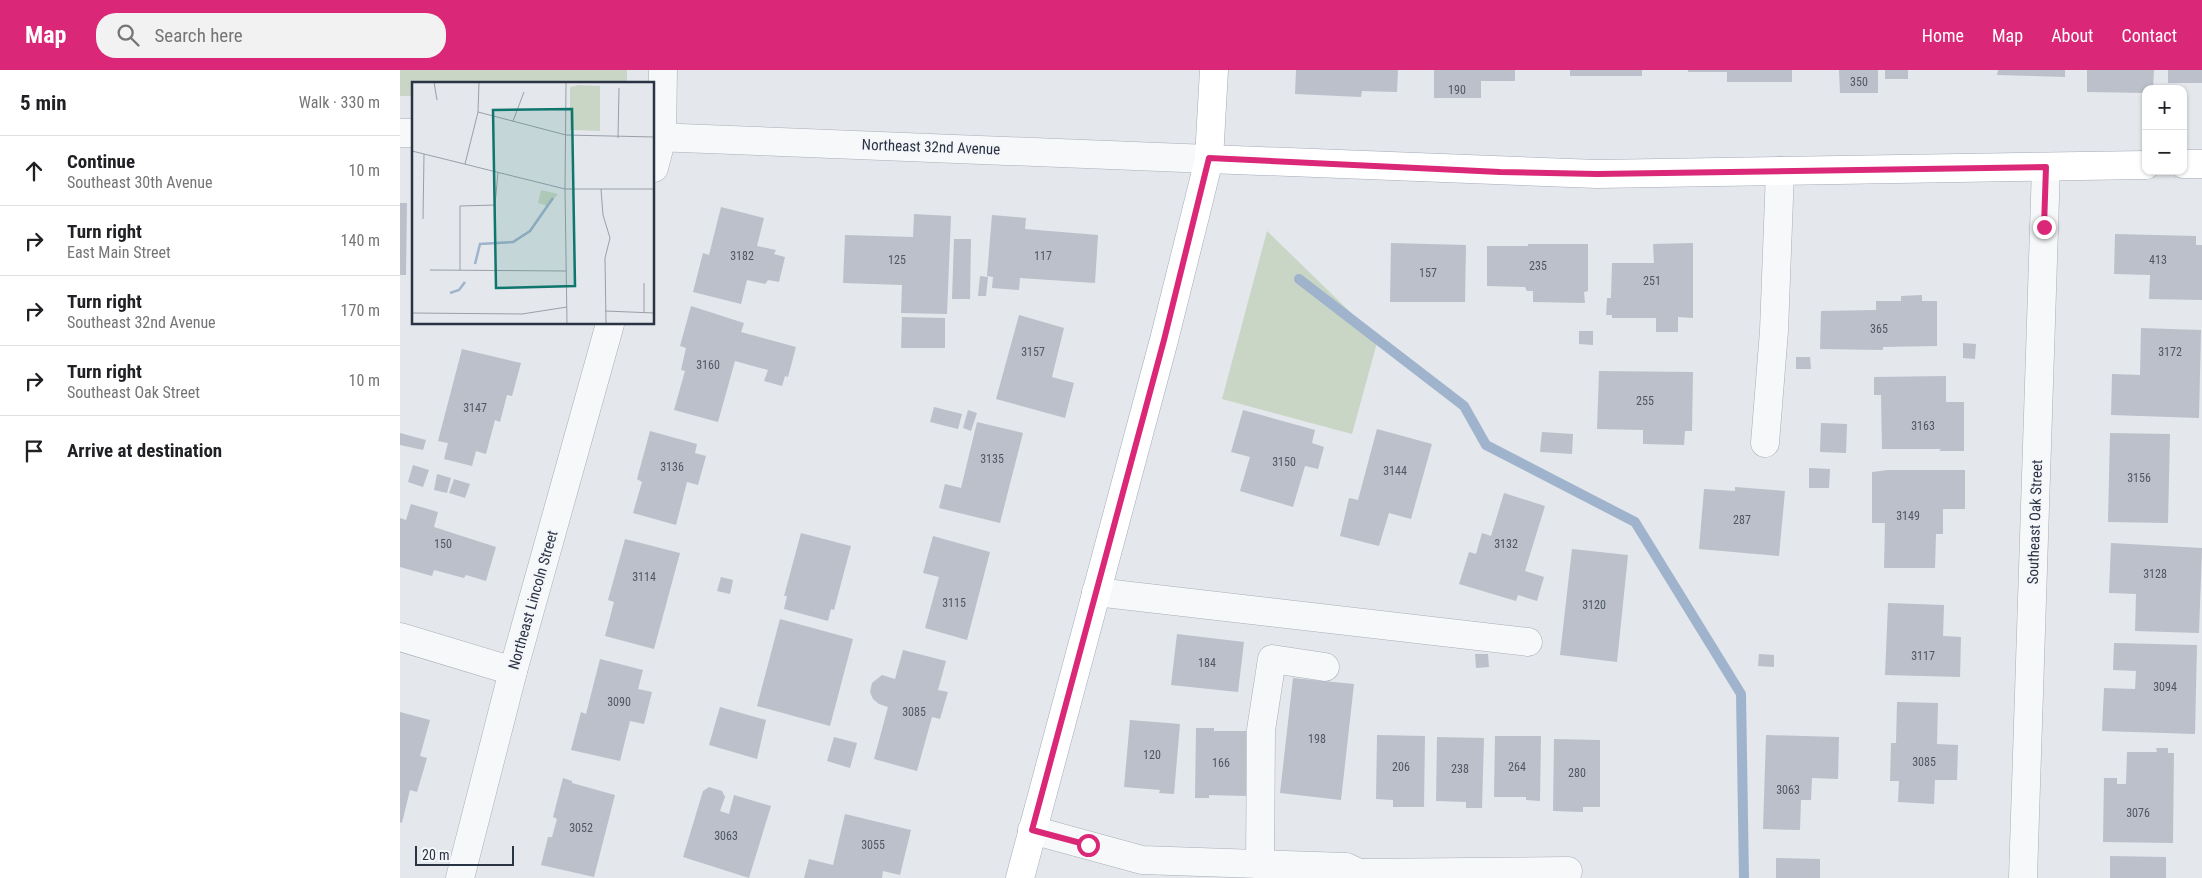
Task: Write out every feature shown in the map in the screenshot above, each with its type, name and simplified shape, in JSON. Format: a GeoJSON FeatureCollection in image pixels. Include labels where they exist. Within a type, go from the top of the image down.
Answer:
{"type":"FeatureCollection","features":[{"type":"Feature","properties":{"kind":"main road"},"geometry":{"type":"LineString","coordinates":[[1020,878],[1164,340],[1209,158],[1214,70]]}},
{"type":"Feature","properties":{"kind":"main road"},"geometry":{"type":"LineString","coordinates":[[1209,158],[1500,172],[1597,174],[2142,165]]}},
{"type":"Feature","properties":{"kind":"main road"},"geometry":{"type":"LineString","coordinates":[[2187,164],[2202,164]]}},
{"type":"Feature","properties":{"kind":"street"},"geometry":{"type":"LineString","coordinates":[[655,160],[664,70]]}},
{"type":"Feature","properties":{"kind":"street","name":"Northeast 32nd Avenue"},"geometry":{"type":"LineString","coordinates":[[658,137],[1209,158]]}},
{"type":"Feature","properties":{"kind":"street","name":"Southeast Oak Street"},"geometry":{"type":"LineString","coordinates":[[2023,878],[2046,167]]}},
{"type":"Feature","properties":{"kind":"street"},"geometry":{"type":"LineString","coordinates":[[1765,443],[1774,331],[1780,171]]}},
{"type":"Feature","properties":{"kind":"street","name":"Northeast Lincoln Street"},"geometry":{"type":"LineString","coordinates":[[460,878],[513,671],[610,325]]}},
{"type":"Feature","properties":{"kind":"street"},"geometry":{"type":"LineString","coordinates":[[1096,592],[1528,642]]}},
{"type":"Feature","properties":{"kind":"street"},"geometry":{"type":"LineString","coordinates":[[400,637],[513,671]]}},
{"type":"Feature","properties":{"kind":"street"},"geometry":{"type":"LineString","coordinates":[[1260,865],[1261,730],[1272,659],[1325,666]]}},
{"type":"Feature","properties":{"kind":"street"},"geometry":{"type":"LineString","coordinates":[[1032,830],[1142,860],[1346,868],[1360,876],[1568,871]]}},
{"type":"Feature","properties":{"kind":"green space"},"geometry":{"type":"Polygon","coordinates":[[[400,70],[627,70],[627,82],[412,82],[412,96],[400,96],[400,70]]]}},
{"type":"Feature","properties":{"kind":"green space"},"geometry":{"type":"Polygon","coordinates":[[[1267,231],[1378,339],[1352,434],[1222,399],[1267,231]]]}},
{"type":"Feature","properties":{"kind":"building"},"geometry":{"type":"Polygon","coordinates":[[[1296,70],[1398,70],[1397,92],[1362,91],[1361,97],[1295,94],[1296,70]]]}},
{"type":"Feature","properties":{"kind":"building"},"geometry":{"type":"Polygon","coordinates":[[[1434,70],[1515,70],[1515,81],[1481,81],[1481,98],[1434,98],[1434,70]]]}},
{"type":"Feature","properties":{"kind":"building"},"geometry":{"type":"Polygon","coordinates":[[[1570,70],[1642,70],[1642,76],[1570,76],[1570,70]]]}},
{"type":"Feature","properties":{"kind":"building"},"geometry":{"type":"Polygon","coordinates":[[[1688,70],[1792,70],[1792,82],[1727,82],[1727,72],[1688,72],[1688,70]]]}},
{"type":"Feature","properties":{"kind":"building"},"geometry":{"type":"Polygon","coordinates":[[[1839,70],[1878,70],[1878,93],[1840,93],[1839,70]]]}},
{"type":"Feature","properties":{"kind":"building"},"geometry":{"type":"Polygon","coordinates":[[[1885,70],[1908,70],[1908,79],[1885,79],[1885,70]]]}},
{"type":"Feature","properties":{"kind":"building"},"geometry":{"type":"Polygon","coordinates":[[[1998,70],[2065,70],[2065,77],[1997,75],[1998,70]]]}},
{"type":"Feature","properties":{"kind":"building"},"geometry":{"type":"Polygon","coordinates":[[[2087,70],[2154,70],[2153,85],[2142,85],[2142,93],[2087,92],[2087,70]]]}},
{"type":"Feature","properties":{"kind":"building"},"geometry":{"type":"Polygon","coordinates":[[[2168,70],[2202,70],[2202,83],[2168,83],[2168,70]]]}},
{"type":"Feature","properties":{"kind":"building"},"geometry":{"type":"Polygon","coordinates":[[[400,203],[407,203],[406,275],[400,275],[400,203]]]}},
{"type":"Feature","properties":{"kind":"building"},"geometry":{"type":"Polygon","coordinates":[[[721,207],[764,218],[757,246],[776,250],[774,254],[785,257],[779,282],[768,280],[765,284],[747,280],[741,304],[693,292],[703,253],[709,255],[721,207]]]}},
{"type":"Feature","properties":{"kind":"building"},"geometry":{"type":"Polygon","coordinates":[[[914,214],[951,216],[947,314],[901,313],[902,285],[843,283],[845,235],[913,237],[914,214]]]}},
{"type":"Feature","properties":{"kind":"building"},"geometry":{"type":"Polygon","coordinates":[[[992,215],[1026,218],[1025,229],[1098,235],[1095,283],[1020,278],[1019,290],[992,288],[993,277],[987,276],[992,215]]]}},
{"type":"Feature","properties":{"kind":"building"},"geometry":{"type":"Polygon","coordinates":[[[2115,234],[2196,236],[2196,245],[2202,245],[2202,300],[2149,299],[2150,275],[2114,274],[2115,234]]]}},
{"type":"Feature","properties":{"kind":"building"},"geometry":{"type":"Polygon","coordinates":[[[954,239],[971,239],[970,299],[952,299],[954,239]]]}},
{"type":"Feature","properties":{"kind":"building"},"geometry":{"type":"Polygon","coordinates":[[[1391,243],[1466,245],[1465,302],[1390,302],[1391,243]]]}},
{"type":"Feature","properties":{"kind":"building"},"geometry":{"type":"Polygon","coordinates":[[[1693,243],[1693,318],[1678,317],[1678,332],[1656,332],[1656,318],[1612,318],[1612,315],[1606,315],[1607,298],[1611,298],[1612,263],[1654,263],[1653,244],[1693,243]]]}},
{"type":"Feature","properties":{"kind":"building"},"geometry":{"type":"Polygon","coordinates":[[[1528,244],[1588,244],[1588,291],[1584,292],[1585,303],[1533,302],[1533,291],[1527,291],[1525,287],[1487,286],[1487,246],[1528,246],[1528,244]]]}},
{"type":"Feature","properties":{"kind":"building"},"geometry":{"type":"Polygon","coordinates":[[[980,276],[988,277],[986,296],[978,296],[980,276]]]}},
{"type":"Feature","properties":{"kind":"building"},"geometry":{"type":"Polygon","coordinates":[[[1922,295],[1922,301],[1937,301],[1937,346],[1883,347],[1883,350],[1820,349],[1821,311],[1876,310],[1876,301],[1901,301],[1901,296],[1922,295]]]}},
{"type":"Feature","properties":{"kind":"building"},"geometry":{"type":"Polygon","coordinates":[[[691,306],[744,323],[741,332],[796,347],[788,377],[785,376],[782,386],[764,381],[768,370],[735,361],[718,422],[674,410],[685,371],[681,370],[686,348],[680,346],[691,306]]]}},
{"type":"Feature","properties":{"kind":"building"},"geometry":{"type":"Polygon","coordinates":[[[1019,315],[1064,328],[1052,377],[1074,383],[1065,418],[996,399],[1019,315]]]}},
{"type":"Feature","properties":{"kind":"building"},"geometry":{"type":"Polygon","coordinates":[[[902,317],[945,318],[945,348],[901,348],[902,317]]]}},
{"type":"Feature","properties":{"kind":"building"},"geometry":{"type":"Polygon","coordinates":[[[2141,328],[2201,330],[2199,418],[2111,415],[2112,374],[2140,375],[2141,328]]]}},
{"type":"Feature","properties":{"kind":"building"},"geometry":{"type":"Polygon","coordinates":[[[1579,331],[1593,331],[1593,345],[1579,344],[1579,331]]]}},
{"type":"Feature","properties":{"kind":"building"},"geometry":{"type":"Polygon","coordinates":[[[1963,343],[1976,344],[1975,359],[1963,358],[1963,343]]]}},
{"type":"Feature","properties":{"kind":"building"},"geometry":{"type":"Polygon","coordinates":[[[462,349],[521,363],[512,396],[507,395],[500,422],[495,420],[486,454],[476,451],[472,466],[444,459],[448,443],[438,441],[462,349]]]}},
{"type":"Feature","properties":{"kind":"building"},"geometry":{"type":"Polygon","coordinates":[[[1796,357],[1810,357],[1811,369],[1796,369],[1796,357]]]}},
{"type":"Feature","properties":{"kind":"building"},"geometry":{"type":"Polygon","coordinates":[[[1599,371],[1693,372],[1692,431],[1685,431],[1684,445],[1643,444],[1643,430],[1597,429],[1599,371]]]}},
{"type":"Feature","properties":{"kind":"building"},"geometry":{"type":"Polygon","coordinates":[[[1946,376],[1946,402],[1964,402],[1964,451],[1882,449],[1881,395],[1874,395],[1874,377],[1946,376]]]}},
{"type":"Feature","properties":{"kind":"building"},"geometry":{"type":"Polygon","coordinates":[[[934,407],[962,414],[958,429],[930,422],[934,407]]]}},
{"type":"Feature","properties":{"kind":"building"},"geometry":{"type":"Polygon","coordinates":[[[968,410],[977,413],[971,431],[963,428],[968,410]]]}},
{"type":"Feature","properties":{"kind":"building"},"geometry":{"type":"Polygon","coordinates":[[[1243,410],[1315,430],[1312,443],[1324,447],[1318,469],[1305,466],[1293,507],[1240,491],[1250,457],[1231,452],[1243,410]]]}},
{"type":"Feature","properties":{"kind":"building"},"geometry":{"type":"Polygon","coordinates":[[[977,422],[1023,433],[1000,523],[939,508],[945,484],[961,488],[977,422]]]}},
{"type":"Feature","properties":{"kind":"building"},"geometry":{"type":"Polygon","coordinates":[[[1821,423],[1847,424],[1846,453],[1820,452],[1821,423]]]}},
{"type":"Feature","properties":{"kind":"building"},"geometry":{"type":"Polygon","coordinates":[[[1377,429],[1432,444],[1411,519],[1389,513],[1379,546],[1340,536],[1349,498],[1358,500],[1377,429]]]}},
{"type":"Feature","properties":{"kind":"building"},"geometry":{"type":"Polygon","coordinates":[[[650,431],[697,444],[695,453],[706,456],[698,485],[687,482],[676,525],[633,513],[642,482],[637,479],[650,431]]]}},
{"type":"Feature","properties":{"kind":"building"},"geometry":{"type":"Polygon","coordinates":[[[1542,432],[1573,434],[1572,454],[1540,452],[1542,432]]]}},
{"type":"Feature","properties":{"kind":"building"},"geometry":{"type":"Polygon","coordinates":[[[400,433],[426,440],[423,450],[400,445],[400,433]]]}},
{"type":"Feature","properties":{"kind":"building"},"geometry":{"type":"Polygon","coordinates":[[[2110,433],[2170,434],[2168,523],[2108,522],[2110,433]]]}},
{"type":"Feature","properties":{"kind":"building"},"geometry":{"type":"Polygon","coordinates":[[[413,465],[429,470],[423,487],[408,482],[413,465]]]}},
{"type":"Feature","properties":{"kind":"building"},"geometry":{"type":"Polygon","coordinates":[[[1809,468],[1830,469],[1829,488],[1809,488],[1809,468]]]}},
{"type":"Feature","properties":{"kind":"building"},"geometry":{"type":"Polygon","coordinates":[[[1888,470],[1965,470],[1965,509],[1943,509],[1943,534],[1936,534],[1935,568],[1884,568],[1885,523],[1872,523],[1872,472],[1888,470]]]}},
{"type":"Feature","properties":{"kind":"building"},"geometry":{"type":"Polygon","coordinates":[[[437,474],[451,478],[447,493],[434,490],[437,474]]]}},
{"type":"Feature","properties":{"kind":"building"},"geometry":{"type":"Polygon","coordinates":[[[454,479],[470,484],[465,498],[449,493],[454,479]]]}},
{"type":"Feature","properties":{"kind":"building"},"geometry":{"type":"Polygon","coordinates":[[[1735,487],[1785,491],[1779,556],[1699,549],[1704,489],[1735,491],[1735,487]]]}},
{"type":"Feature","properties":{"kind":"building"},"geometry":{"type":"Polygon","coordinates":[[[1504,493],[1545,506],[1525,571],[1544,577],[1537,601],[1518,595],[1516,601],[1459,584],[1469,552],[1476,554],[1482,533],[1491,536],[1504,493]]]}},
{"type":"Feature","properties":{"kind":"building"},"geometry":{"type":"Polygon","coordinates":[[[411,504],[438,512],[434,527],[496,547],[486,581],[466,575],[464,578],[434,570],[432,576],[400,567],[400,518],[406,520],[411,504]]]}},
{"type":"Feature","properties":{"kind":"building"},"geometry":{"type":"Polygon","coordinates":[[[801,533],[851,546],[834,610],[831,609],[828,621],[784,609],[787,596],[784,596],[801,533]]]}},
{"type":"Feature","properties":{"kind":"building"},"geometry":{"type":"Polygon","coordinates":[[[933,536],[990,552],[967,640],[925,628],[939,577],[923,573],[933,536]]]}},
{"type":"Feature","properties":{"kind":"building"},"geometry":{"type":"Polygon","coordinates":[[[625,539],[680,553],[654,649],[605,636],[614,602],[608,600],[625,539]]]}},
{"type":"Feature","properties":{"kind":"building"},"geometry":{"type":"Polygon","coordinates":[[[2111,543],[2202,548],[2199,633],[2135,631],[2136,594],[2109,593],[2111,543]]]}},
{"type":"Feature","properties":{"kind":"building"},"geometry":{"type":"Polygon","coordinates":[[[1572,549],[1628,555],[1617,662],[1560,655],[1572,549]]]}},
{"type":"Feature","properties":{"kind":"building"},"geometry":{"type":"Polygon","coordinates":[[[721,577],[733,580],[730,594],[717,591],[721,577]]]}},
{"type":"Feature","properties":{"kind":"building"},"geometry":{"type":"Polygon","coordinates":[[[1888,603],[1944,605],[1943,636],[1961,637],[1960,677],[1885,675],[1888,603]]]}},
{"type":"Feature","properties":{"kind":"building"},"geometry":{"type":"Polygon","coordinates":[[[780,619],[853,639],[830,726],[757,706],[780,619]]]}},
{"type":"Feature","properties":{"kind":"building"},"geometry":{"type":"Polygon","coordinates":[[[1177,634],[1244,642],[1238,692],[1171,685],[1177,634]]]}},
{"type":"Feature","properties":{"kind":"building"},"geometry":{"type":"Polygon","coordinates":[[[2114,643],[2197,645],[2195,734],[2102,731],[2104,688],[2135,689],[2136,671],[2113,670],[2114,643]]]}},
{"type":"Feature","properties":{"kind":"building"},"geometry":{"type":"Polygon","coordinates":[[[903,650],[946,661],[938,690],[948,692],[940,719],[932,717],[917,771],[874,759],[888,707],[879,704],[873,699],[870,692],[872,683],[882,675],[895,679],[903,650]]]}},
{"type":"Feature","properties":{"kind":"building"},"geometry":{"type":"Polygon","coordinates":[[[1475,654],[1488,654],[1489,667],[1476,668],[1475,654]]]}},
{"type":"Feature","properties":{"kind":"building"},"geometry":{"type":"Polygon","coordinates":[[[1759,654],[1774,655],[1774,667],[1758,666],[1759,654]]]}},
{"type":"Feature","properties":{"kind":"building"},"geometry":{"type":"Polygon","coordinates":[[[600,659],[643,670],[638,689],[652,692],[644,724],[630,721],[620,761],[571,750],[581,712],[586,714],[600,659]]]}},
{"type":"Feature","properties":{"kind":"building"},"geometry":{"type":"Polygon","coordinates":[[[1293,678],[1354,684],[1341,800],[1280,793],[1293,678]]]}},
{"type":"Feature","properties":{"kind":"building"},"geometry":{"type":"Polygon","coordinates":[[[1897,702],[1938,703],[1937,744],[1958,745],[1957,780],[1935,780],[1934,804],[1898,802],[1899,781],[1890,781],[1891,743],[1896,743],[1897,702]]]}},
{"type":"Feature","properties":{"kind":"building"},"geometry":{"type":"Polygon","coordinates":[[[720,707],[766,720],[757,759],[709,745],[720,707]]]}},
{"type":"Feature","properties":{"kind":"building"},"geometry":{"type":"Polygon","coordinates":[[[400,712],[430,720],[420,756],[427,758],[417,792],[410,790],[402,823],[400,822],[400,712]]]}},
{"type":"Feature","properties":{"kind":"building"},"geometry":{"type":"Polygon","coordinates":[[[1130,720],[1180,724],[1174,794],[1159,793],[1160,790],[1124,787],[1130,720]]]}},
{"type":"Feature","properties":{"kind":"building"},"geometry":{"type":"Polygon","coordinates":[[[1196,728],[1214,728],[1214,731],[1246,731],[1246,796],[1209,795],[1209,798],[1195,798],[1196,728]]]}},
{"type":"Feature","properties":{"kind":"building"},"geometry":{"type":"Polygon","coordinates":[[[1377,735],[1425,736],[1424,807],[1393,807],[1393,800],[1376,799],[1377,735]]]}},
{"type":"Feature","properties":{"kind":"building"},"geometry":{"type":"Polygon","coordinates":[[[1766,735],[1839,737],[1838,779],[1812,778],[1811,800],[1801,800],[1800,830],[1763,829],[1766,735]]]}},
{"type":"Feature","properties":{"kind":"building"},"geometry":{"type":"Polygon","coordinates":[[[1495,736],[1541,736],[1540,801],[1526,800],[1526,797],[1494,797],[1495,736]]]}},
{"type":"Feature","properties":{"kind":"building"},"geometry":{"type":"Polygon","coordinates":[[[834,737],[857,743],[850,768],[827,761],[834,737]]]}},
{"type":"Feature","properties":{"kind":"building"},"geometry":{"type":"Polygon","coordinates":[[[1437,737],[1484,738],[1482,808],[1466,808],[1466,802],[1436,801],[1437,737]]]}},
{"type":"Feature","properties":{"kind":"building"},"geometry":{"type":"Polygon","coordinates":[[[1554,739],[1600,740],[1600,807],[1583,807],[1583,812],[1553,811],[1554,739]]]}},
{"type":"Feature","properties":{"kind":"building"},"geometry":{"type":"Polygon","coordinates":[[[2156,748],[2168,748],[2168,753],[2174,753],[2173,843],[2103,842],[2104,778],[2117,778],[2117,784],[2126,784],[2127,752],[2157,752],[2156,748]]]}},
{"type":"Feature","properties":{"kind":"building"},"geometry":{"type":"Polygon","coordinates":[[[563,778],[572,781],[572,783],[615,795],[594,877],[541,865],[548,837],[552,837],[557,819],[553,817],[563,778]]]}},
{"type":"Feature","properties":{"kind":"building"},"geometry":{"type":"Polygon","coordinates":[[[709,787],[722,791],[725,797],[720,811],[729,814],[734,795],[771,806],[749,878],[683,857],[703,791],[709,787]]]}},
{"type":"Feature","properties":{"kind":"building"},"geometry":{"type":"Polygon","coordinates":[[[845,814],[911,830],[900,875],[883,871],[882,878],[804,878],[809,859],[833,865],[845,814]]]}},
{"type":"Feature","properties":{"kind":"building"},"geometry":{"type":"Polygon","coordinates":[[[2110,856],[2166,857],[2166,878],[2110,878],[2110,856]]]}},
{"type":"Feature","properties":{"kind":"building"},"geometry":{"type":"Polygon","coordinates":[[[1776,858],[1820,859],[1820,878],[1776,878],[1776,858]]]}},
{"type":"Feature","properties":{"kind":"waterway"},"geometry":{"type":"LineString","coordinates":[[1299,279],[1464,406],[1486,445],[1635,522],[1741,694],[1744,878]]}},
{"type":"Feature","properties":{"kind":"route"},"geometry":{"type":"LineString","coordinates":[[1088,845],[1032,830],[1164,340],[1209,158],[1500,172],[1597,174],[2046,167],[2044,227]]}}]}
